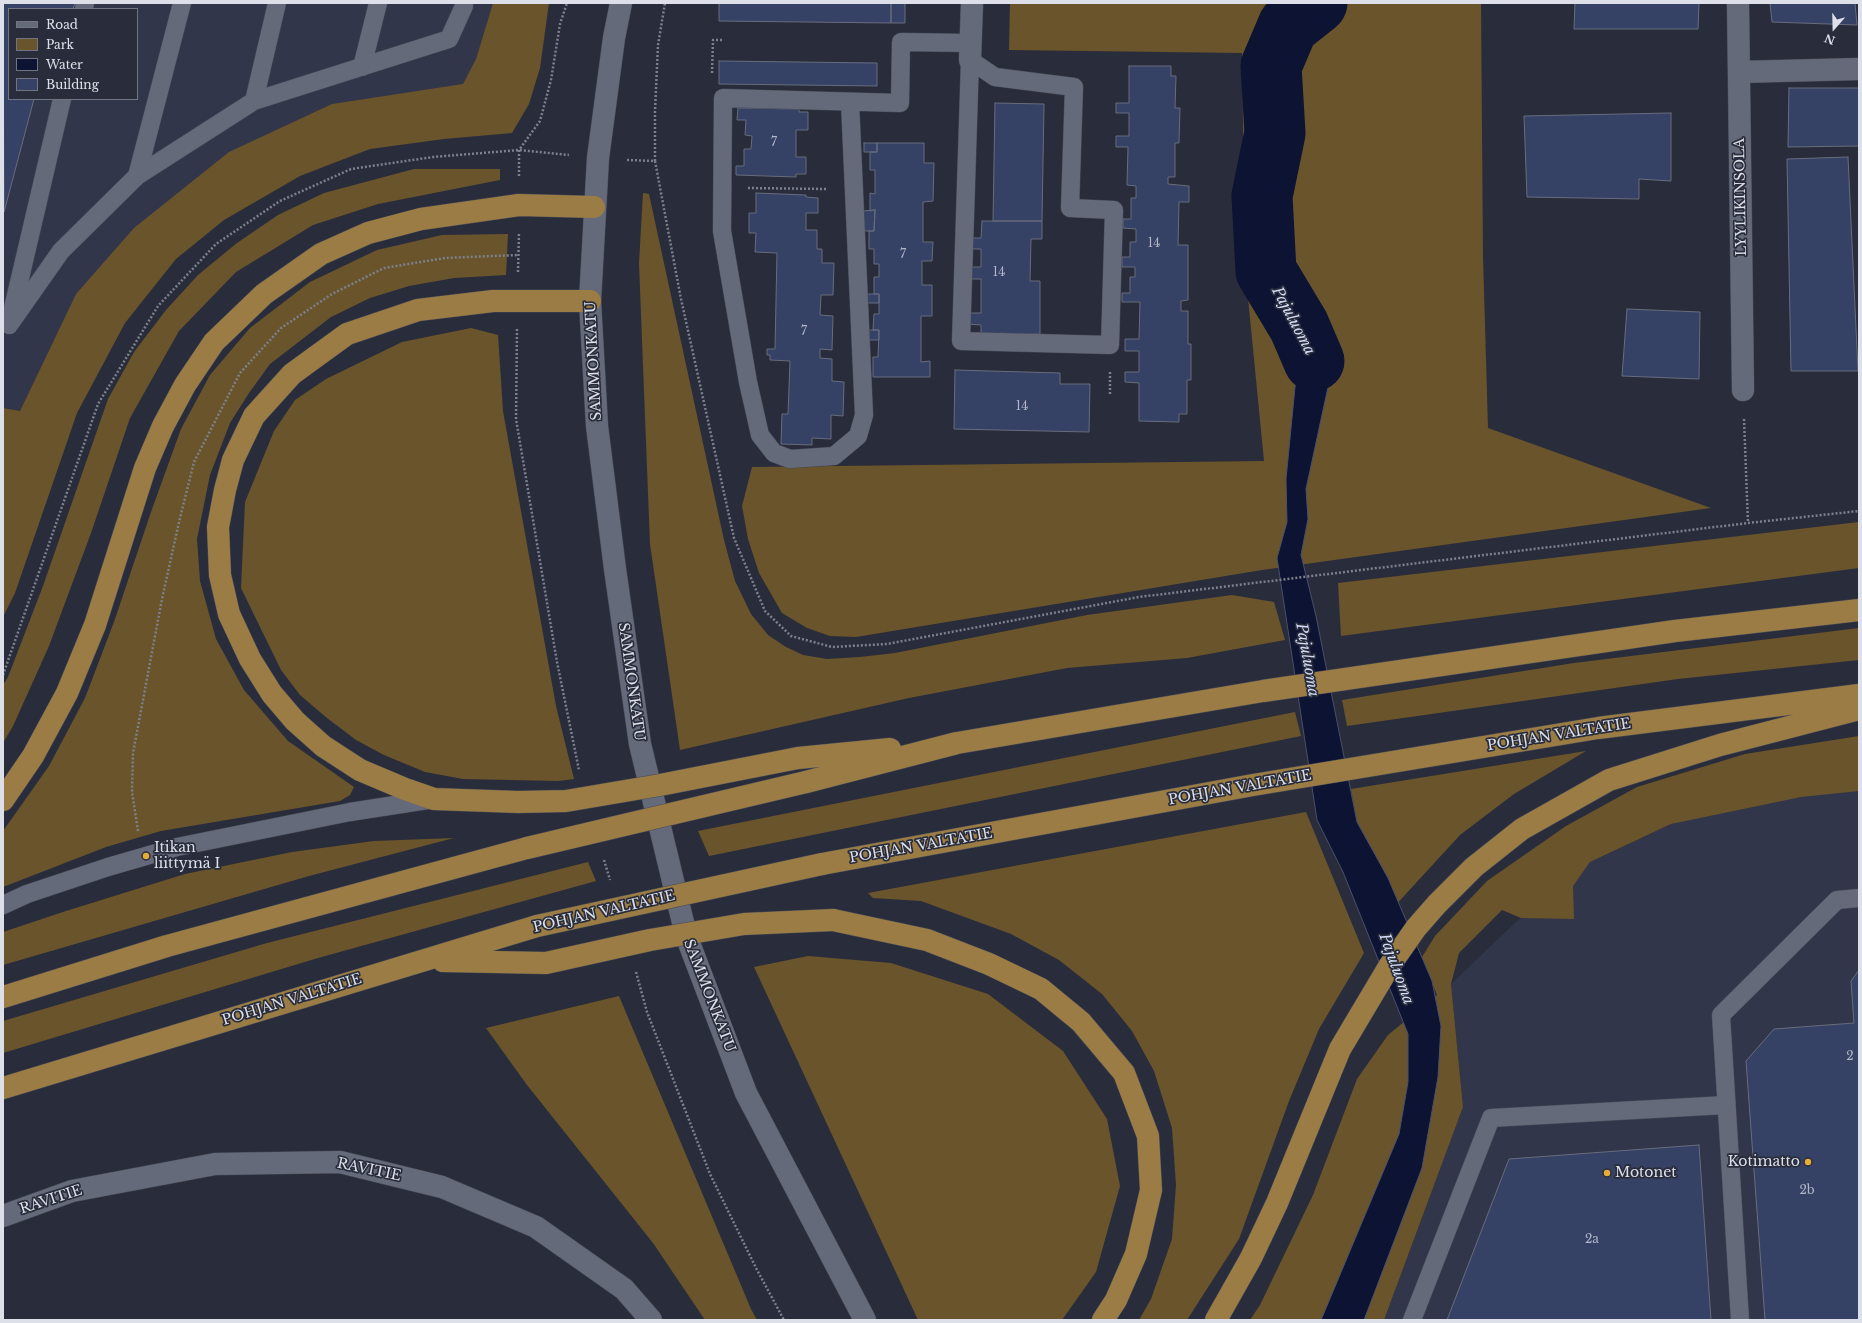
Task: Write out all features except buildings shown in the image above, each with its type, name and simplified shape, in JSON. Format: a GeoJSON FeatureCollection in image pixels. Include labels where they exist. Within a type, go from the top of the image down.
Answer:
{"type":"FeatureCollection","features":[{"type":"Feature","properties":{"kind":"highway"},"geometry":{"type":"LineString","coordinates":[[3,800],[33,756],[67,693],[95,625],[145,468],[163,426],[182,392],[214,342],[264,294],[327,251],[368,233],[421,219],[519,204],[594,207]]}},
{"type":"Feature","properties":{"kind":"highway"},"geometry":{"type":"LineString","coordinates":[[590,301],[494,301],[418,310],[347,334],[292,374],[254,416],[233,460],[225,490],[218,528],[220,576],[229,614],[250,659],[272,694],[295,721],[323,746],[354,766],[405,789],[434,799],[518,802],[566,801],[660,785],[798,758],[957,743],[1263,691],[1675,631],[1859,610]]}},
{"type":"Feature","properties":{"kind":"highway","name":"POHJAN VALTATIE"},"geometry":{"type":"LineString","coordinates":[[3,1088],[537,926],[822,864],[1287,779],[1598,728],[1859,696]]}},
{"type":"Feature","properties":{"kind":"highway"},"geometry":{"type":"LineString","coordinates":[[1216,1320],[1251,1258],[1277,1203],[1340,1049],[1394,959],[1416,928],[1436,904],[1474,867],[1522,829],[1609,780],[1720,745],[1859,709]]}},
{"type":"Feature","properties":{"kind":"highway"},"geometry":{"type":"LineString","coordinates":[[3,997],[167,946],[527,848],[806,782],[957,743]]}},
{"type":"Feature","properties":{"kind":"highway"},"geometry":{"type":"LineString","coordinates":[[424,960],[546,963],[650,940],[744,924],[833,920],[927,940],[989,964],[1041,989],[1081,1022],[1124,1072],[1148,1136],[1151,1190],[1136,1254],[1116,1300],[1103,1320]]}},
{"type":"Feature","properties":{"kind":"main road","name":"SAMMONKATU"},"geometry":{"type":"LineString","coordinates":[[621,3],[614,38],[598,158],[594,207],[590,301],[597,426],[615,569],[640,744],[686,935],[746,1093],[864,1320]]}},
{"type":"Feature","properties":{"kind":"main road"},"geometry":{"type":"LineString","coordinates":[[970,52],[972,3]]}},
{"type":"Feature","properties":{"kind":"main road","name":"LYYLIKINSOLA"},"geometry":{"type":"LineString","coordinates":[[1738,3],[1743,390]]}},
{"type":"Feature","properties":{"kind":"main road"},"geometry":{"type":"LineString","coordinates":[[1739,72],[1859,69]]}},
{"type":"Feature","properties":{"kind":"main road","name":"RAVITIE"},"geometry":{"type":"LineString","coordinates":[[3,1216],[72,1191],[215,1164],[340,1162],[442,1187],[536,1227],[624,1289],[652,1320]]}},
{"type":"Feature","properties":{"kind":"lane"},"geometry":{"type":"LineString","coordinates":[[137,176],[182,3]]}},
{"type":"Feature","properties":{"kind":"lane"},"geometry":{"type":"LineString","coordinates":[[254,101],[277,3]]}},
{"type":"Feature","properties":{"kind":"lane"},"geometry":{"type":"LineString","coordinates":[[362,67],[378,3]]}},
{"type":"Feature","properties":{"kind":"lane"},"geometry":{"type":"LineString","coordinates":[[6,330],[61,251],[137,176],[254,101],[449,39],[460,4]]}},
{"type":"Feature","properties":{"kind":"lane"},"geometry":{"type":"LineString","coordinates":[[850,102],[864,415],[858,436],[834,456],[790,459],[774,453],[760,435],[748,382],[722,230],[723,98],[900,103],[901,42],[970,52],[995,77],[1074,87],[1070,208],[1114,210],[1110,345],[960,341],[970,52]]}},
{"type":"Feature","properties":{"kind":"lane"},"geometry":{"type":"LineString","coordinates":[[6,330],[62,100]]}},
{"type":"Feature","properties":{"kind":"lane"},"geometry":{"type":"LineString","coordinates":[[3,905],[27,894],[108,867],[177,847],[350,812],[434,799]]}},
{"type":"Feature","properties":{"kind":"lane"},"geometry":{"type":"LineString","coordinates":[[1740,1320],[1726,1105],[1722,1015],[1837,900],[1859,898]]}},
{"type":"Feature","properties":{"kind":"lane"},"geometry":{"type":"LineString","coordinates":[[1412,1320],[1491,1118],[1726,1105]]}},
{"type":"Feature","properties":{"kind":"path"},"geometry":{"type":"LineString","coordinates":[[567,3],[560,24],[552,80],[540,121],[520,150],[516,419],[557,662],[580,772]]}},
{"type":"Feature","properties":{"kind":"path"},"geometry":{"type":"LineString","coordinates":[[666,3],[658,45],[655,111],[655,161],[681,299],[734,538],[765,611],[791,636],[832,647],[887,644],[1139,597],[1748,522],[1859,511]]}},
{"type":"Feature","properties":{"kind":"path"},"geometry":{"type":"LineString","coordinates":[[722,40],[713,40],[711,90],[723,98]]}},
{"type":"Feature","properties":{"kind":"path"},"geometry":{"type":"LineString","coordinates":[[3,676],[98,404],[158,306],[216,244],[280,202],[351,169],[433,157],[520,150],[598,158],[655,161]]}},
{"type":"Feature","properties":{"kind":"path"},"geometry":{"type":"LineString","coordinates":[[723,188],[854,189]]}},
{"type":"Feature","properties":{"kind":"path"},"geometry":{"type":"LineString","coordinates":[[1743,390],[1748,522]]}},
{"type":"Feature","properties":{"kind":"path"},"geometry":{"type":"LineString","coordinates":[[603,855],[611,885]]}},
{"type":"Feature","properties":{"kind":"path"},"geometry":{"type":"LineString","coordinates":[[634,967],[647,1012],[710,1174],[756,1268],[784,1320]]}},
{"type":"Feature","properties":{"kind":"shaded area"},"geometry":{"type":"Polygon","coordinates":[[[3,3],[493,3],[476,59],[463,85],[332,104],[76,294],[20,411],[3,408],[3,3]]]}},
{"type":"Feature","properties":{"kind":"shaded area"},"geometry":{"type":"Polygon","coordinates":[[[1859,778],[1859,1320],[1384,1320],[1463,1107],[1451,984],[1516,922],[1590,862],[1671,824],[1859,778]]]}},
{"type":"Feature","properties":{"kind":"green space"},"geometry":{"type":"Polygon","coordinates":[[[493,3],[549,3],[540,68],[529,104],[512,133],[444,139],[370,149],[300,176],[224,220],[176,259],[125,323],[77,413],[15,593],[3,617],[3,408],[20,411],[76,294],[134,228],[229,152],[332,104],[463,84],[476,59],[493,3]]]}},
{"type":"Feature","properties":{"kind":"green space"},"geometry":{"type":"Polygon","coordinates":[[[1010,3],[1481,3],[1483,257],[1488,428],[1711,508],[1262,570],[856,637],[830,636],[807,628],[782,613],[759,573],[748,539],[742,506],[752,467],[1264,461],[1245,267],[1242,53],[1009,50],[1010,3]]]}},
{"type":"Feature","properties":{"kind":"green space"},"geometry":{"type":"Polygon","coordinates":[[[414,169],[500,169],[500,180],[378,204],[313,225],[236,272],[179,331],[130,418],[91,533],[49,646],[13,726],[3,743],[3,685],[8,677],[43,586],[108,399],[134,352],[166,310],[198,275],[237,243],[278,215],[324,193],[414,169]]]}},
{"type":"Feature","properties":{"kind":"green space"},"geometry":{"type":"Polygon","coordinates":[[[643,193],[649,194],[724,540],[735,581],[751,614],[768,635],[786,647],[803,655],[827,659],[860,657],[895,653],[1087,615],[1232,595],[1274,602],[1285,640],[1187,658],[1067,668],[909,698],[680,750],[650,544],[639,263],[643,193]]]}},
{"type":"Feature","properties":{"kind":"green space"},"geometry":{"type":"Polygon","coordinates":[[[508,234],[506,275],[454,278],[409,286],[370,298],[331,317],[270,364],[230,423],[210,475],[197,539],[200,581],[216,639],[244,690],[288,741],[354,787],[350,795],[340,801],[161,831],[106,847],[3,887],[3,831],[49,766],[85,698],[114,622],[181,429],[210,375],[250,328],[310,282],[377,250],[442,235],[508,234]]]}},
{"type":"Feature","properties":{"kind":"green space"},"geometry":{"type":"Polygon","coordinates":[[[471,328],[498,335],[503,411],[556,706],[574,779],[558,781],[463,779],[425,772],[384,755],[356,740],[300,695],[281,670],[241,588],[245,502],[274,431],[295,400],[326,379],[402,342],[471,328]]]}},
{"type":"Feature","properties":{"kind":"green space"},"geometry":{"type":"Polygon","coordinates":[[[1859,522],[1859,568],[1341,636],[1338,583],[1859,522]]]}},
{"type":"Feature","properties":{"kind":"green space"},"geometry":{"type":"Polygon","coordinates":[[[1859,628],[1859,660],[1678,679],[1347,726],[1342,700],[1574,663],[1859,628]]]}},
{"type":"Feature","properties":{"kind":"green space"},"geometry":{"type":"Polygon","coordinates":[[[1295,712],[1301,736],[709,856],[698,831],[1295,712]]]}},
{"type":"Feature","properties":{"kind":"green space"},"geometry":{"type":"Polygon","coordinates":[[[1859,736],[1859,791],[1801,797],[1671,824],[1590,862],[1573,886],[1574,919],[1521,918],[1502,910],[1459,953],[1451,984],[1463,1107],[1384,1320],[1250,1320],[1260,1305],[1313,1195],[1357,1079],[1388,1035],[1437,995],[1422,957],[1435,936],[1487,881],[1566,826],[1637,787],[1745,754],[1859,736]]]}},
{"type":"Feature","properties":{"kind":"green space"},"geometry":{"type":"Polygon","coordinates":[[[1586,751],[1514,794],[1460,835],[1393,908],[1357,822],[1351,789],[1586,751]]]}},
{"type":"Feature","properties":{"kind":"green space"},"geometry":{"type":"Polygon","coordinates":[[[1306,812],[1364,953],[1319,1029],[1289,1101],[1239,1239],[1187,1320],[1139,1320],[1151,1299],[1172,1239],[1176,1185],[1172,1128],[1154,1071],[1132,1031],[1102,994],[1059,960],[1011,934],[921,901],[873,898],[868,893],[1306,812]]]}},
{"type":"Feature","properties":{"kind":"green space"},"geometry":{"type":"Polygon","coordinates":[[[454,838],[309,876],[3,965],[3,932],[185,874],[292,852],[374,841],[454,838]]]}},
{"type":"Feature","properties":{"kind":"green space"},"geometry":{"type":"Polygon","coordinates":[[[588,862],[596,881],[318,958],[3,1053],[3,1021],[267,943],[588,862]]]}},
{"type":"Feature","properties":{"kind":"green space"},"geometry":{"type":"Polygon","coordinates":[[[808,956],[891,963],[988,994],[1063,1051],[1107,1119],[1120,1186],[1096,1272],[1062,1320],[918,1320],[754,967],[808,956]]]}},
{"type":"Feature","properties":{"kind":"green space"},"geometry":{"type":"Polygon","coordinates":[[[619,996],[751,1309],[757,1320],[705,1320],[653,1243],[527,1085],[486,1028],[619,996]]]}},
{"type":"Feature","properties":{"kind":"water"},"geometry":{"type":"Polygon","coordinates":[[[1282,271],[1323,334],[1330,378],[1306,489],[1308,519],[1301,555],[1316,616],[1357,822],[1388,878],[1432,981],[1441,1026],[1438,1077],[1422,1168],[1364,1320],[1321,1320],[1399,1134],[1408,1082],[1408,1034],[1343,872],[1317,820],[1277,558],[1287,522],[1286,479],[1296,377],[1285,338],[1266,304],[1282,271]]]}},
{"type":"Feature","properties":{"kind":"waterway","name":"Pajuluoma"},"geometry":{"type":"LineString","coordinates":[[1314,361],[1299,326],[1266,271],[1262,196],[1275,133],[1271,66],[1288,26],[1317,3]]}},
{"type":"Feature","properties":{"kind":"place","name":"Itikan liittymä I"},"geometry":{"type":"Point","coordinates":[146,856]}},
{"type":"Feature","properties":{"kind":"place","name":"Kotimatto"},"geometry":{"type":"Point","coordinates":[1808,1162]}},
{"type":"Feature","properties":{"kind":"place","name":"Motonet"},"geometry":{"type":"Point","coordinates":[1607,1173]}}]}
